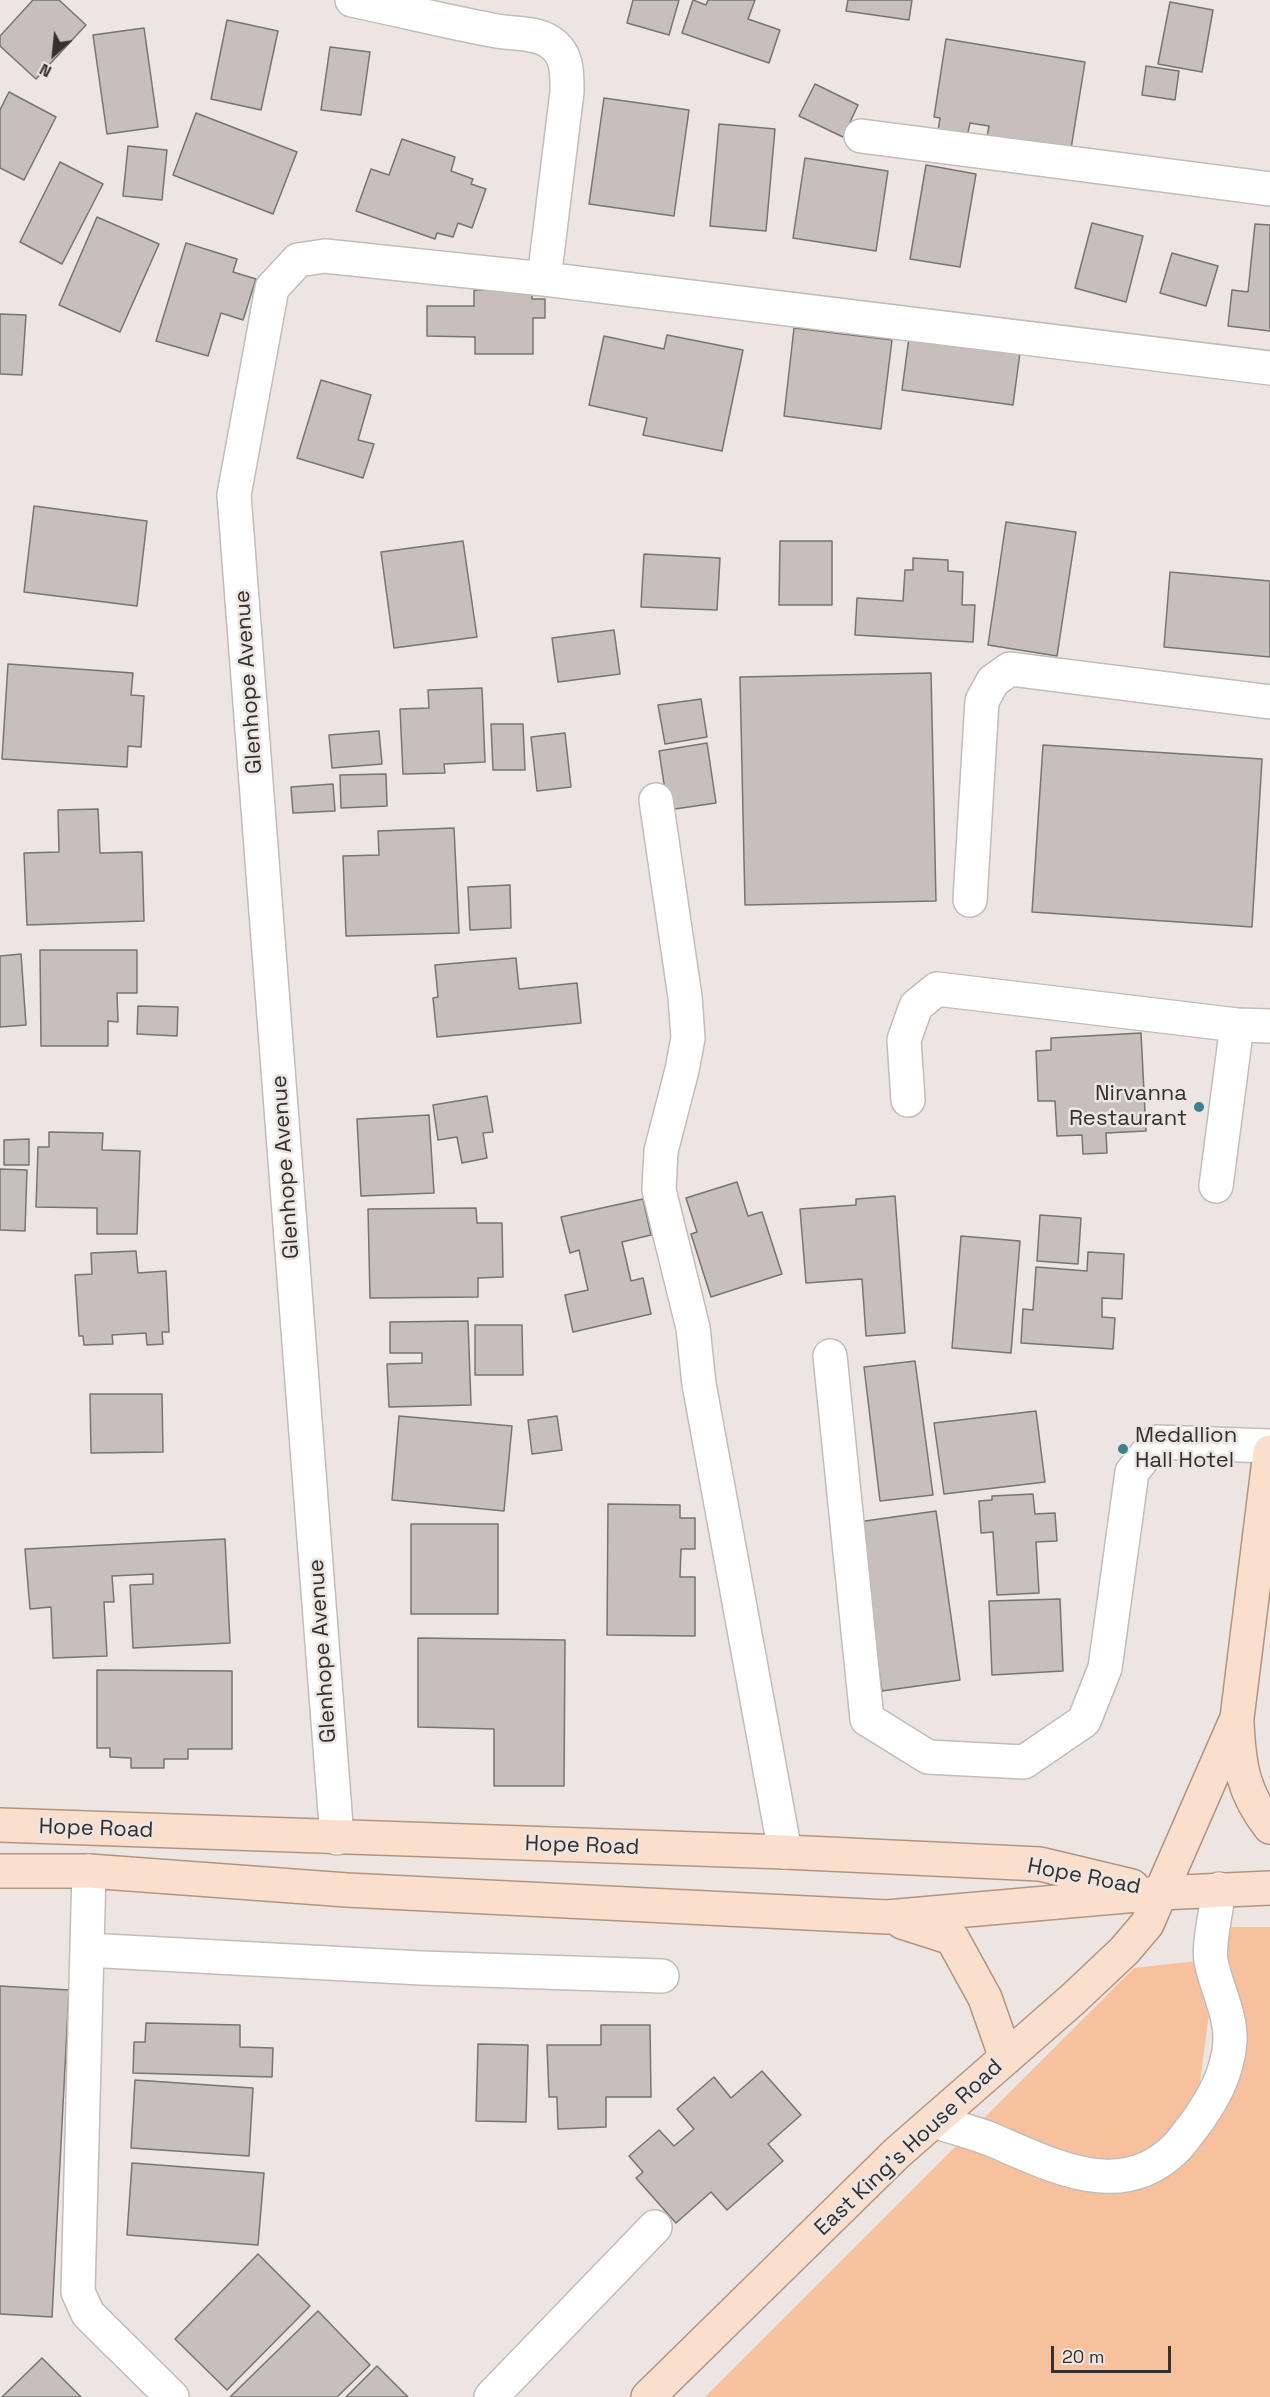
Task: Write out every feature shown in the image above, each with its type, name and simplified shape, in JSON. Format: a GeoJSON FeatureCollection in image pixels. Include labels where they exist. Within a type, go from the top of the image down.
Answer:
{"type":"FeatureCollection","features":[{"type":"Feature","properties":{"kind":"main road"},"geometry":{"type":"LineString","coordinates":[[1270,1452],[1237,1718],[1239,1765],[1256,1809],[1270,1827]]}},
{"type":"Feature","properties":{"kind":"main road","name":"East King's House Road"},"geometry":{"type":"LineString","coordinates":[[648,2397],[897,2153],[1124,1951],[1147,1924],[1155,1909],[1237,1718]]}},
{"type":"Feature","properties":{"kind":"main road","name":"Hope Road"},"geometry":{"type":"LineString","coordinates":[[0,1825],[785,1852],[1040,1864],[1160,1893]]}},
{"type":"Feature","properties":{"kind":"main road","name":"Hope Road"},"geometry":{"type":"LineString","coordinates":[[0,1870],[89,1871],[346,1890],[887,1917],[1160,1893],[1270,1888]]}},
{"type":"Feature","properties":{"kind":"main road"},"geometry":{"type":"LineString","coordinates":[[887,1917],[952,1938],[985,1998],[1006,2058]]}},
{"type":"Feature","properties":{"kind":"street"},"geometry":{"type":"LineString","coordinates":[[352,0],[497,31],[542,38],[552,43],[562,54],[567,68],[567,92],[544,279]]}},
{"type":"Feature","properties":{"kind":"street"},"geometry":{"type":"LineString","coordinates":[[861,136],[1270,189]]}},
{"type":"Feature","properties":{"kind":"street","name":"Glenhope Avenue"},"geometry":{"type":"LineString","coordinates":[[337,1838],[234,495],[273,288],[298,260],[325,256],[544,279],[1270,369]]}},
{"type":"Feature","properties":{"kind":"street"},"geometry":{"type":"LineString","coordinates":[[970,900],[982,701],[993,681],[1010,669],[1270,702]]}},
{"type":"Feature","properties":{"kind":"street"},"geometry":{"type":"LineString","coordinates":[[656,800],[685,997],[688,1038],[661,1151],[659,1190],[693,1328],[699,1384],[785,1852]]}},
{"type":"Feature","properties":{"kind":"street"},"geometry":{"type":"LineString","coordinates":[[908,1100],[904,1040],[916,1006],[937,989],[1238,1025],[1270,1026]]}},
{"type":"Feature","properties":{"kind":"street"},"geometry":{"type":"LineString","coordinates":[[1216,1186],[1238,1025]]}},
{"type":"Feature","properties":{"kind":"street"},"geometry":{"type":"LineString","coordinates":[[830,1356],[867,1719],[928,1756],[1024,1762],[1084,1721],[1105,1668],[1131,1472],[1156,1442],[1270,1446]]}},
{"type":"Feature","properties":{"kind":"street"},"geometry":{"type":"LineString","coordinates":[[89,1871],[78,2292],[88,2314],[172,2397]]}},
{"type":"Feature","properties":{"kind":"street"},"geometry":{"type":"LineString","coordinates":[[934,2121],[987,2138],[1079,2174],[1112,2177],[1145,2170],[1176,2148],[1208,2108],[1227,2068],[1230,2038],[1223,1998],[1211,1960],[1219,1889]]}},
{"type":"Feature","properties":{"kind":"street"},"geometry":{"type":"LineString","coordinates":[[87,1950],[421,1968],[662,1976]]}},
{"type":"Feature","properties":{"kind":"street"},"geometry":{"type":"LineString","coordinates":[[491,2397],[655,2228]]}},
{"type":"Feature","properties":{"kind":"shaded area"},"geometry":{"type":"Polygon","coordinates":[[[1226,1927],[1270,1927],[1270,2397],[705,2397],[1134,1968],[1216,1959],[1191,2152],[1220,2111],[1226,1927]]]}},
{"type":"Feature","properties":{"kind":"building"},"geometry":{"type":"Polygon","coordinates":[[[33,0],[59,0],[86,25],[36,79],[0,46],[0,36],[33,0]]]}},
{"type":"Feature","properties":{"kind":"building"},"geometry":{"type":"Polygon","coordinates":[[[633,0],[679,0],[669,35],[627,23],[633,0]]]}},
{"type":"Feature","properties":{"kind":"building"},"geometry":{"type":"Polygon","coordinates":[[[693,0],[706,5],[708,0],[755,0],[748,19],[780,30],[769,63],[682,33],[693,0]]]}},
{"type":"Feature","properties":{"kind":"building"},"geometry":{"type":"Polygon","coordinates":[[[848,0],[912,0],[909,20],[846,11],[848,0]]]}},
{"type":"Feature","properties":{"kind":"building"},"geometry":{"type":"Polygon","coordinates":[[[1170,2],[1213,10],[1202,72],[1158,64],[1170,2]]]}},
{"type":"Feature","properties":{"kind":"building"},"geometry":{"type":"Polygon","coordinates":[[[227,20],[278,31],[261,110],[211,99],[227,20]]]}},
{"type":"Feature","properties":{"kind":"building"},"geometry":{"type":"Polygon","coordinates":[[[144,28],[158,127],[107,134],[93,35],[144,28]]]}},
{"type":"Feature","properties":{"kind":"building"},"geometry":{"type":"Polygon","coordinates":[[[946,39],[1085,62],[1070,155],[986,142],[989,126],[970,123],[967,137],[938,131],[940,118],[934,117],[946,39]]]}},
{"type":"Feature","properties":{"kind":"building"},"geometry":{"type":"Polygon","coordinates":[[[330,47],[370,52],[361,115],[321,110],[330,47]]]}},
{"type":"Feature","properties":{"kind":"building"},"geometry":{"type":"Polygon","coordinates":[[[1146,66],[1179,71],[1175,100],[1142,95],[1146,66]]]}},
{"type":"Feature","properties":{"kind":"building"},"geometry":{"type":"Polygon","coordinates":[[[815,84],[858,105],[843,137],[799,116],[815,84]]]}},
{"type":"Feature","properties":{"kind":"building"},"geometry":{"type":"Polygon","coordinates":[[[9,92],[56,117],[24,180],[0,168],[0,110],[9,92]]]}},
{"type":"Feature","properties":{"kind":"building"},"geometry":{"type":"Polygon","coordinates":[[[604,98],[689,110],[674,216],[589,204],[604,98]]]}},
{"type":"Feature","properties":{"kind":"building"},"geometry":{"type":"Polygon","coordinates":[[[196,113],[297,152],[273,214],[173,175],[196,113]]]}},
{"type":"Feature","properties":{"kind":"building"},"geometry":{"type":"Polygon","coordinates":[[[719,124],[775,129],[766,231],[710,226],[719,124]]]}},
{"type":"Feature","properties":{"kind":"building"},"geometry":{"type":"Polygon","coordinates":[[[402,139],[455,157],[451,171],[473,179],[471,184],[486,189],[472,228],[458,223],[453,237],[437,233],[435,239],[356,211],[371,169],[389,175],[402,139]]]}},
{"type":"Feature","properties":{"kind":"building"},"geometry":{"type":"Polygon","coordinates":[[[128,146],[167,150],[162,200],[123,196],[128,146]]]}},
{"type":"Feature","properties":{"kind":"building"},"geometry":{"type":"Polygon","coordinates":[[[805,158],[888,171],[876,251],[793,238],[805,158]]]}},
{"type":"Feature","properties":{"kind":"building"},"geometry":{"type":"Polygon","coordinates":[[[60,162],[103,184],[62,264],[20,242],[60,162]]]}},
{"type":"Feature","properties":{"kind":"building"},"geometry":{"type":"Polygon","coordinates":[[[926,165],[976,174],[960,267],[910,259],[926,165]]]}},
{"type":"Feature","properties":{"kind":"building"},"geometry":{"type":"Polygon","coordinates":[[[97,217],[159,244],[120,332],[59,305],[97,217]]]}},
{"type":"Feature","properties":{"kind":"building"},"geometry":{"type":"Polygon","coordinates":[[[1092,223],[1143,236],[1126,302],[1075,288],[1092,223]]]}},
{"type":"Feature","properties":{"kind":"building"},"geometry":{"type":"Polygon","coordinates":[[[1255,224],[1270,225],[1270,331],[1228,326],[1232,290],[1248,292],[1255,224]]]}},
{"type":"Feature","properties":{"kind":"building"},"geometry":{"type":"Polygon","coordinates":[[[186,243],[237,259],[233,272],[256,279],[243,320],[221,313],[208,356],[156,341],[186,243]]]}},
{"type":"Feature","properties":{"kind":"building"},"geometry":{"type":"Polygon","coordinates":[[[1172,253],[1218,266],[1206,306],[1160,293],[1172,253]]]}},
{"type":"Feature","properties":{"kind":"building"},"geometry":{"type":"Polygon","coordinates":[[[474,290],[532,291],[532,299],[545,299],[545,318],[533,318],[533,354],[475,354],[475,337],[427,336],[427,306],[474,306],[474,290]]]}},
{"type":"Feature","properties":{"kind":"building"},"geometry":{"type":"Polygon","coordinates":[[[0,314],[26,315],[22,375],[0,374],[0,314]]]}},
{"type":"Feature","properties":{"kind":"building"},"geometry":{"type":"Polygon","coordinates":[[[794,328],[892,340],[881,429],[784,416],[794,328]]]}},
{"type":"Feature","properties":{"kind":"building"},"geometry":{"type":"Polygon","coordinates":[[[910,330],[1021,345],[1013,405],[902,390],[910,330]]]}},
{"type":"Feature","properties":{"kind":"building"},"geometry":{"type":"Polygon","coordinates":[[[667,335],[743,350],[722,451],[643,435],[647,418],[589,405],[604,336],[664,349],[667,335]]]}},
{"type":"Feature","properties":{"kind":"building"},"geometry":{"type":"Polygon","coordinates":[[[321,380],[371,395],[358,440],[374,444],[363,478],[297,458],[321,380]]]}},
{"type":"Feature","properties":{"kind":"building"},"geometry":{"type":"Polygon","coordinates":[[[34,506],[147,521],[137,606],[24,592],[34,506]]]}},
{"type":"Feature","properties":{"kind":"building"},"geometry":{"type":"Polygon","coordinates":[[[1006,522],[1076,532],[1057,656],[988,645],[1006,522]]]}},
{"type":"Feature","properties":{"kind":"building"},"geometry":{"type":"Polygon","coordinates":[[[463,541],[477,637],[394,648],[381,552],[463,541]]]}},
{"type":"Feature","properties":{"kind":"building"},"geometry":{"type":"Polygon","coordinates":[[[780,541],[832,541],[832,605],[779,605],[780,541]]]}},
{"type":"Feature","properties":{"kind":"building"},"geometry":{"type":"Polygon","coordinates":[[[644,554],[720,558],[717,610],[641,607],[644,554]]]}},
{"type":"Feature","properties":{"kind":"building"},"geometry":{"type":"Polygon","coordinates":[[[913,558],[948,560],[948,571],[963,572],[962,605],[975,605],[973,642],[855,635],[857,598],[903,601],[905,570],[913,570],[913,558]]]}},
{"type":"Feature","properties":{"kind":"building"},"geometry":{"type":"Polygon","coordinates":[[[1170,572],[1270,581],[1270,657],[1164,647],[1170,572]]]}},
{"type":"Feature","properties":{"kind":"building"},"geometry":{"type":"Polygon","coordinates":[[[614,630],[620,674],[558,682],[552,638],[614,630]]]}},
{"type":"Feature","properties":{"kind":"building"},"geometry":{"type":"Polygon","coordinates":[[[8,664],[133,673],[131,695],[144,696],[141,747],[128,746],[127,767],[2,759],[8,664]]]}},
{"type":"Feature","properties":{"kind":"building"},"geometry":{"type":"Polygon","coordinates":[[[931,673],[936,901],[745,905],[740,677],[931,673]]]}},
{"type":"Feature","properties":{"kind":"building"},"geometry":{"type":"Polygon","coordinates":[[[482,688],[485,762],[444,764],[445,773],[403,774],[400,709],[429,708],[428,690],[482,688]]]}},
{"type":"Feature","properties":{"kind":"building"},"geometry":{"type":"Polygon","coordinates":[[[701,699],[707,737],[665,744],[658,705],[701,699]]]}},
{"type":"Feature","properties":{"kind":"building"},"geometry":{"type":"Polygon","coordinates":[[[491,724],[523,724],[525,770],[493,770],[491,724]]]}},
{"type":"Feature","properties":{"kind":"building"},"geometry":{"type":"Polygon","coordinates":[[[379,731],[382,764],[332,768],[329,735],[379,731]]]}},
{"type":"Feature","properties":{"kind":"building"},"geometry":{"type":"Polygon","coordinates":[[[565,733],[571,787],[537,791],[531,737],[565,733]]]}},
{"type":"Feature","properties":{"kind":"building"},"geometry":{"type":"Polygon","coordinates":[[[707,743],[716,803],[668,810],[659,751],[707,743]]]}},
{"type":"Feature","properties":{"kind":"building"},"geometry":{"type":"Polygon","coordinates":[[[1043,745],[1262,759],[1252,927],[1032,912],[1043,745]]]}},
{"type":"Feature","properties":{"kind":"building"},"geometry":{"type":"Polygon","coordinates":[[[386,774],[387,806],[341,808],[340,775],[386,774]]]}},
{"type":"Feature","properties":{"kind":"building"},"geometry":{"type":"Polygon","coordinates":[[[333,784],[335,811],[293,813],[291,787],[333,784]]]}},
{"type":"Feature","properties":{"kind":"building"},"geometry":{"type":"Polygon","coordinates":[[[98,809],[100,853],[142,852],[144,921],[27,925],[24,853],[59,852],[58,810],[98,809]]]}},
{"type":"Feature","properties":{"kind":"building"},"geometry":{"type":"Polygon","coordinates":[[[454,828],[459,933],[346,936],[343,856],[379,855],[378,831],[454,828]]]}},
{"type":"Feature","properties":{"kind":"building"},"geometry":{"type":"Polygon","coordinates":[[[510,885],[511,928],[470,930],[468,887],[510,885]]]}},
{"type":"Feature","properties":{"kind":"building"},"geometry":{"type":"Polygon","coordinates":[[[40,950],[137,950],[137,993],[117,993],[118,1022],[108,1021],[108,1046],[41,1046],[40,950]]]}},
{"type":"Feature","properties":{"kind":"building"},"geometry":{"type":"Polygon","coordinates":[[[21,954],[26,1025],[0,1027],[0,956],[21,954]]]}},
{"type":"Feature","properties":{"kind":"building"},"geometry":{"type":"Polygon","coordinates":[[[516,958],[519,989],[577,983],[581,1023],[437,1037],[433,998],[438,997],[435,965],[516,958]]]}},
{"type":"Feature","properties":{"kind":"building"},"geometry":{"type":"Polygon","coordinates":[[[138,1006],[178,1007],[177,1036],[137,1034],[138,1006]]]}},
{"type":"Feature","properties":{"kind":"building"},"geometry":{"type":"Polygon","coordinates":[[[1141,1033],[1146,1131],[1106,1133],[1107,1153],[1083,1154],[1082,1135],[1057,1136],[1055,1101],[1038,1101],[1036,1051],[1051,1050],[1051,1038],[1141,1033]]]}},
{"type":"Feature","properties":{"kind":"building"},"geometry":{"type":"Polygon","coordinates":[[[487,1096],[493,1132],[483,1133],[487,1158],[462,1163],[457,1137],[438,1140],[433,1105],[487,1096]]]}},
{"type":"Feature","properties":{"kind":"building"},"geometry":{"type":"Polygon","coordinates":[[[429,1115],[434,1193],[361,1196],[357,1119],[429,1115]]]}},
{"type":"Feature","properties":{"kind":"building"},"geometry":{"type":"Polygon","coordinates":[[[49,1132],[103,1133],[102,1150],[140,1151],[137,1234],[97,1234],[97,1208],[36,1207],[38,1147],[49,1147],[49,1132]]]}},
{"type":"Feature","properties":{"kind":"building"},"geometry":{"type":"Polygon","coordinates":[[[29,1139],[29,1165],[4,1165],[4,1140],[29,1139]]]}},
{"type":"Feature","properties":{"kind":"building"},"geometry":{"type":"Polygon","coordinates":[[[0,1169],[27,1170],[25,1231],[0,1230],[0,1169]]]}},
{"type":"Feature","properties":{"kind":"building"},"geometry":{"type":"Polygon","coordinates":[[[737,1182],[748,1216],[762,1212],[782,1274],[711,1297],[691,1234],[697,1232],[686,1198],[737,1182]]]}},
{"type":"Feature","properties":{"kind":"building"},"geometry":{"type":"Polygon","coordinates":[[[895,1196],[905,1333],[866,1336],[862,1279],[806,1283],[800,1209],[856,1205],[856,1199],[895,1196]]]}},
{"type":"Feature","properties":{"kind":"building"},"geometry":{"type":"Polygon","coordinates":[[[643,1199],[651,1235],[622,1242],[631,1281],[643,1278],[651,1314],[573,1332],[565,1295],[588,1290],[579,1250],[570,1253],[561,1217],[643,1199]]]}},
{"type":"Feature","properties":{"kind":"building"},"geometry":{"type":"Polygon","coordinates":[[[476,1208],[477,1223],[502,1223],[503,1277],[478,1278],[478,1297],[370,1298],[368,1209],[476,1208]]]}},
{"type":"Feature","properties":{"kind":"building"},"geometry":{"type":"Polygon","coordinates":[[[1040,1215],[1081,1218],[1078,1264],[1037,1261],[1040,1215]]]}},
{"type":"Feature","properties":{"kind":"building"},"geometry":{"type":"Polygon","coordinates":[[[961,1236],[1020,1241],[1011,1353],[952,1348],[961,1236]]]}},
{"type":"Feature","properties":{"kind":"building"},"geometry":{"type":"Polygon","coordinates":[[[136,1251],[138,1273],[166,1271],[169,1332],[162,1332],[163,1344],[147,1345],[146,1333],[112,1335],[113,1344],[84,1345],[83,1336],[79,1336],[75,1275],[92,1274],[91,1253],[136,1251]]]}},
{"type":"Feature","properties":{"kind":"building"},"geometry":{"type":"Polygon","coordinates":[[[1088,1252],[1124,1254],[1122,1299],[1102,1298],[1102,1317],[1115,1318],[1113,1349],[1021,1343],[1023,1309],[1033,1310],[1036,1267],[1087,1271],[1088,1252]]]}},
{"type":"Feature","properties":{"kind":"building"},"geometry":{"type":"Polygon","coordinates":[[[468,1321],[471,1405],[389,1407],[387,1364],[422,1363],[422,1353],[390,1353],[390,1322],[468,1321]]]}},
{"type":"Feature","properties":{"kind":"building"},"geometry":{"type":"Polygon","coordinates":[[[475,1325],[522,1325],[523,1375],[475,1375],[475,1325]]]}},
{"type":"Feature","properties":{"kind":"building"},"geometry":{"type":"Polygon","coordinates":[[[915,1361],[933,1495],[880,1501],[864,1367],[915,1361]]]}},
{"type":"Feature","properties":{"kind":"building"},"geometry":{"type":"Polygon","coordinates":[[[90,1394],[162,1394],[163,1452],[91,1453],[90,1394]]]}},
{"type":"Feature","properties":{"kind":"building"},"geometry":{"type":"Polygon","coordinates":[[[1036,1411],[1045,1482],[944,1494],[934,1423],[1036,1411]]]}},
{"type":"Feature","properties":{"kind":"building"},"geometry":{"type":"Polygon","coordinates":[[[399,1416],[512,1426],[504,1511],[392,1500],[399,1416]]]}},
{"type":"Feature","properties":{"kind":"building"},"geometry":{"type":"Polygon","coordinates":[[[557,1416],[562,1450],[532,1454],[528,1420],[557,1416]]]}},
{"type":"Feature","properties":{"kind":"building"},"geometry":{"type":"Polygon","coordinates":[[[1033,1494],[1035,1514],[1055,1513],[1057,1541],[1036,1542],[1039,1593],[997,1595],[993,1532],[981,1533],[979,1501],[992,1500],[992,1496],[1033,1494]]]}},
{"type":"Feature","properties":{"kind":"building"},"geometry":{"type":"Polygon","coordinates":[[[608,1504],[680,1505],[680,1518],[695,1518],[695,1549],[681,1549],[680,1577],[695,1577],[695,1636],[607,1635],[608,1504]]]}},
{"type":"Feature","properties":{"kind":"building"},"geometry":{"type":"Polygon","coordinates":[[[936,1511],[960,1680],[882,1691],[858,1522],[936,1511]]]}},
{"type":"Feature","properties":{"kind":"building"},"geometry":{"type":"Polygon","coordinates":[[[411,1524],[498,1524],[498,1614],[411,1614],[411,1524]]]}},
{"type":"Feature","properties":{"kind":"building"},"geometry":{"type":"Polygon","coordinates":[[[225,1539],[230,1643],[133,1648],[130,1585],[153,1584],[153,1574],[112,1576],[114,1602],[104,1602],[107,1656],[53,1658],[51,1607],[30,1609],[25,1549],[225,1539]]]}},
{"type":"Feature","properties":{"kind":"building"},"geometry":{"type":"Polygon","coordinates":[[[1060,1599],[1063,1671],[992,1675],[989,1601],[1060,1599]]]}},
{"type":"Feature","properties":{"kind":"building"},"geometry":{"type":"Polygon","coordinates":[[[418,1638],[565,1640],[564,1786],[494,1786],[494,1729],[418,1727],[418,1638]]]}},
{"type":"Feature","properties":{"kind":"building"},"geometry":{"type":"Polygon","coordinates":[[[97,1670],[232,1671],[232,1749],[188,1749],[188,1759],[164,1759],[164,1768],[131,1768],[131,1758],[110,1757],[110,1748],[97,1748],[97,1670]]]}},
{"type":"Feature","properties":{"kind":"building"},"geometry":{"type":"Polygon","coordinates":[[[0,1986],[69,1990],[52,2317],[0,2314],[0,1986]]]}},
{"type":"Feature","properties":{"kind":"building"},"geometry":{"type":"Polygon","coordinates":[[[146,2023],[240,2025],[240,2047],[273,2048],[272,2077],[133,2073],[134,2042],[145,2042],[146,2023]]]}},
{"type":"Feature","properties":{"kind":"building"},"geometry":{"type":"Polygon","coordinates":[[[601,2025],[650,2025],[651,2097],[606,2097],[606,2127],[558,2129],[557,2097],[549,2097],[547,2045],[601,2045],[601,2025]]]}},
{"type":"Feature","properties":{"kind":"building"},"geometry":{"type":"Polygon","coordinates":[[[478,2044],[528,2045],[526,2122],[476,2121],[478,2044]]]}},
{"type":"Feature","properties":{"kind":"building"},"geometry":{"type":"Polygon","coordinates":[[[762,2071],[801,2115],[768,2144],[783,2161],[727,2210],[711,2192],[676,2223],[636,2178],[643,2172],[629,2156],[659,2130],[674,2146],[694,2129],[677,2109],[714,2077],[731,2098],[762,2071]]]}},
{"type":"Feature","properties":{"kind":"building"},"geometry":{"type":"Polygon","coordinates":[[[135,2080],[253,2088],[249,2156],[131,2148],[135,2080]]]}},
{"type":"Feature","properties":{"kind":"building"},"geometry":{"type":"Polygon","coordinates":[[[132,2163],[264,2173],[258,2245],[127,2235],[132,2163]]]}},
{"type":"Feature","properties":{"kind":"building"},"geometry":{"type":"Polygon","coordinates":[[[258,2254],[310,2306],[227,2390],[175,2339],[258,2254]]]}},
{"type":"Feature","properties":{"kind":"building"},"geometry":{"type":"Polygon","coordinates":[[[318,2311],[370,2365],[337,2397],[230,2397],[318,2311]]]}},
{"type":"Feature","properties":{"kind":"building"},"geometry":{"type":"Polygon","coordinates":[[[42,2358],[81,2397],[2,2397],[42,2358]]]}},
{"type":"Feature","properties":{"kind":"building"},"geometry":{"type":"Polygon","coordinates":[[[377,2366],[408,2397],[346,2397],[377,2366]]]}},
{"type":"Feature","properties":{"kind":"place","name":"Nirvanna Restaurant"},"geometry":{"type":"Point","coordinates":[1199,1107]}},
{"type":"Feature","properties":{"kind":"place","name":"Medallion Hall Hotel"},"geometry":{"type":"Point","coordinates":[1123,1449]}}]}
